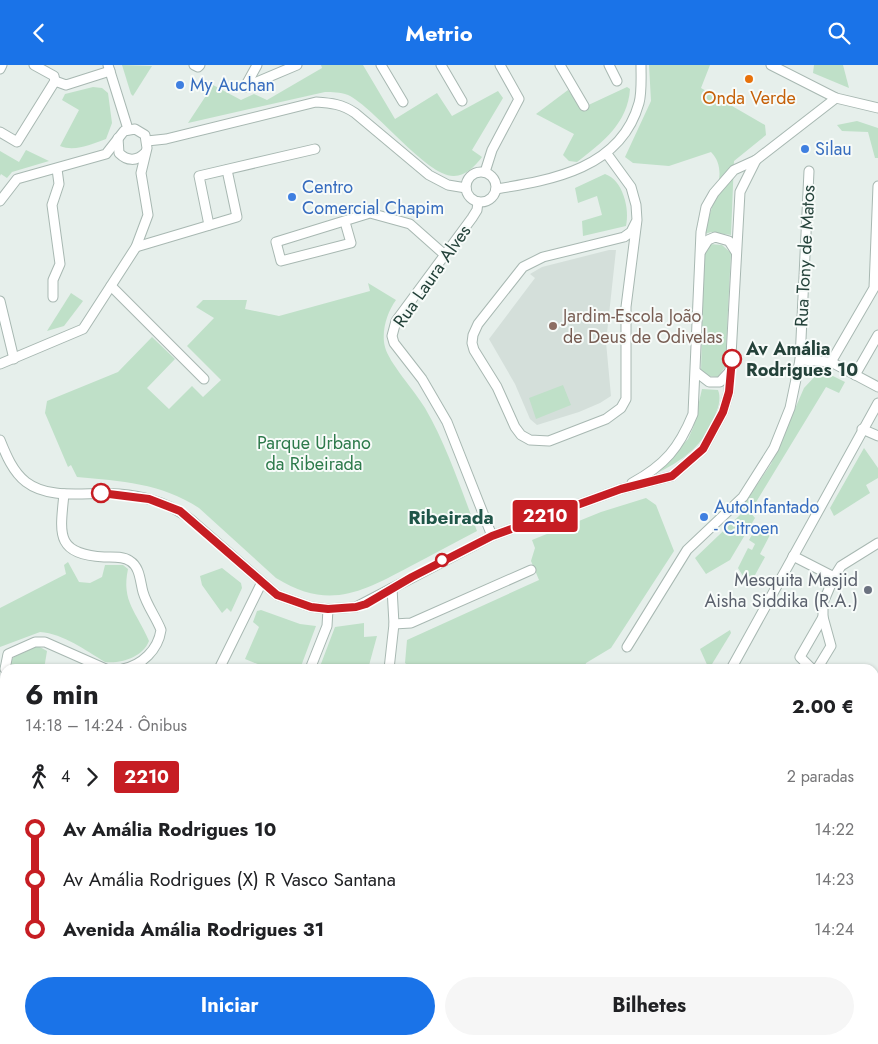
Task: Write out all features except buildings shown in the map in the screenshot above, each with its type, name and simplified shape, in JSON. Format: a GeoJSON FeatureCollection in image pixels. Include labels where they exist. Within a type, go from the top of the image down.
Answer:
{"type":"FeatureCollection","features":[{"type":"Feature","properties":{"kind":"street"},"geometry":{"type":"LineString","coordinates":[[0,69],[2,65]]}},
{"type":"Feature","properties":{"kind":"street"},"geometry":{"type":"LineString","coordinates":[[34,65],[54,76],[55,81]]}},
{"type":"Feature","properties":{"kind":"street"},"geometry":{"type":"LineString","coordinates":[[194,65],[198,67],[200,65]]}},
{"type":"Feature","properties":{"kind":"street"},"geometry":{"type":"LineString","coordinates":[[257,65],[245,87],[297,65]]}},
{"type":"Feature","properties":{"kind":"street"},"geometry":{"type":"LineString","coordinates":[[381,65],[403,102]]}},
{"type":"Feature","properties":{"kind":"street"},"geometry":{"type":"LineString","coordinates":[[441,65],[462,101]]}},
{"type":"Feature","properties":{"kind":"street"},"geometry":{"type":"LineString","coordinates":[[485,172],[492,151],[519,99],[500,65]]}},
{"type":"Feature","properties":{"kind":"street"},"geometry":{"type":"LineString","coordinates":[[560,65],[584,106]]}},
{"type":"Feature","properties":{"kind":"street"},"geometry":{"type":"LineString","coordinates":[[609,65],[617,81]]}},
{"type":"Feature","properties":{"kind":"street"},"geometry":{"type":"LineString","coordinates":[[496,189],[564,175],[586,167],[607,154],[623,136],[635,115],[639,101],[640,65]]}},
{"type":"Feature","properties":{"kind":"street"},"geometry":{"type":"LineString","coordinates":[[771,65],[836,97],[878,108]]}},
{"type":"Feature","properties":{"kind":"street"},"geometry":{"type":"LineString","coordinates":[[55,81],[66,85],[109,68],[128,129]]}},
{"type":"Feature","properties":{"kind":"street"},"geometry":{"type":"LineString","coordinates":[[0,132],[17,142],[55,81]]}},
{"type":"Feature","properties":{"kind":"street"},"geometry":{"type":"LineString","coordinates":[[621,489],[651,473],[682,440],[693,414],[700,253],[702,223],[706,207],[714,193],[734,171],[756,160],[836,97]]}},
{"type":"Feature","properties":{"kind":"street"},"geometry":{"type":"LineString","coordinates":[[148,141],[166,139],[316,102],[330,103],[344,106],[356,113],[439,182],[466,188]]}},
{"type":"Feature","properties":{"kind":"street"},"geometry":{"type":"LineString","coordinates":[[0,201],[17,179],[106,154],[118,138],[128,129]]}},
{"type":"Feature","properties":{"kind":"street"},"geometry":{"type":"LineString","coordinates":[[128,129],[140,131],[148,141]]}},
{"type":"Feature","properties":{"kind":"street"},"geometry":{"type":"LineString","coordinates":[[118,138],[119,153],[127,159],[137,159],[145,153]]}},
{"type":"Feature","properties":{"kind":"street"},"geometry":{"type":"LineString","coordinates":[[0,364],[83,329],[111,287],[136,247],[148,215],[141,173],[148,141]]}},
{"type":"Feature","properties":{"kind":"street"},"geometry":{"type":"LineString","coordinates":[[209,225],[199,176],[315,149]]}},
{"type":"Feature","properties":{"kind":"street"},"geometry":{"type":"LineString","coordinates":[[607,154],[631,187],[637,220],[626,307],[626,399],[621,408],[606,419],[549,441],[530,441],[514,427],[497,387],[474,350],[472,343],[475,329],[524,267],[543,257],[624,237],[631,232],[637,220]]}},
{"type":"Feature","properties":{"kind":"street"},"geometry":{"type":"LineString","coordinates":[[0,440],[2,452],[15,472],[26,482],[39,489],[64,494],[134,496],[160,502],[180,511],[277,595],[293,602],[328,609],[366,604],[392,588],[492,536],[621,489],[672,476],[703,449],[723,412],[732,369],[740,192],[756,160]]}},
{"type":"Feature","properties":{"kind":"street"},"geometry":{"type":"LineString","coordinates":[[53,297],[53,280],[60,264],[52,205],[59,184],[57,169]]}},
{"type":"Feature","properties":{"kind":"street"},"geometry":{"type":"LineString","coordinates":[[136,247],[237,217],[226,171]]}},
{"type":"Feature","properties":{"kind":"street","name":"Rua Tony de Matos"},"geometry":{"type":"LineString","coordinates":[[627,647],[687,550],[742,497],[774,448],[790,408],[800,360],[809,171]]}},
{"type":"Feature","properties":{"kind":"street"},"geometry":{"type":"LineString","coordinates":[[485,172],[494,178],[496,189],[493,197],[486,201],[478,202],[470,197],[466,188],[468,179],[475,173],[485,172]]}},
{"type":"Feature","properties":{"kind":"street"},"geometry":{"type":"LineString","coordinates":[[831,362],[876,289],[878,186]]}},
{"type":"Feature","properties":{"kind":"street","name":"Rua Laura Alves"},"geometry":{"type":"LineString","coordinates":[[478,202],[477,210],[472,218],[396,321],[392,336],[435,400],[447,422],[492,536]]}},
{"type":"Feature","properties":{"kind":"street"},"geometry":{"type":"LineString","coordinates":[[345,222],[351,243],[281,261],[276,242],[370,213],[410,224],[446,255]]}},
{"type":"Feature","properties":{"kind":"street"},"geometry":{"type":"LineString","coordinates":[[700,253],[708,239],[715,237],[729,241],[737,253]]}},
{"type":"Feature","properties":{"kind":"street"},"geometry":{"type":"LineString","coordinates":[[111,287],[204,379]]}},
{"type":"Feature","properties":{"kind":"street"},"geometry":{"type":"LineString","coordinates":[[0,301],[14,359]]}},
{"type":"Feature","properties":{"kind":"street"},"geometry":{"type":"LineString","coordinates":[[855,375],[878,335]]}},
{"type":"Feature","properties":{"kind":"street"},"geometry":{"type":"LineString","coordinates":[[800,360],[831,362],[878,387]]}},
{"type":"Feature","properties":{"kind":"street"},"geometry":{"type":"LineString","coordinates":[[696,372],[709,382],[720,382],[732,369]]}},
{"type":"Feature","properties":{"kind":"street"},"geometry":{"type":"LineString","coordinates":[[734,664],[878,403]]}},
{"type":"Feature","properties":{"kind":"street"},"geometry":{"type":"LineString","coordinates":[[862,429],[878,436]]}},
{"type":"Feature","properties":{"kind":"street"},"geometry":{"type":"LineString","coordinates":[[64,494],[62,536],[67,546],[75,553],[85,556],[119,557],[133,563],[137,567],[151,612],[161,630],[156,644],[137,664]]}},
{"type":"Feature","properties":{"kind":"street"},"geometry":{"type":"LineString","coordinates":[[820,664],[831,646],[824,617],[823,603],[834,577],[841,566],[878,543]]}},
{"type":"Feature","properties":{"kind":"street"},"geometry":{"type":"LineString","coordinates":[[793,556],[834,577]]}},
{"type":"Feature","properties":{"kind":"street"},"geometry":{"type":"LineString","coordinates":[[394,624],[411,623],[531,571]]}},
{"type":"Feature","properties":{"kind":"street"},"geometry":{"type":"LineString","coordinates":[[221,664],[261,583]]}},
{"type":"Feature","properties":{"kind":"street"},"geometry":{"type":"LineString","coordinates":[[391,664],[394,624],[392,588]]}},
{"type":"Feature","properties":{"kind":"street"},"geometry":{"type":"LineString","coordinates":[[312,664],[327,626],[328,609]]}},
{"type":"Feature","properties":{"kind":"street"},"geometry":{"type":"LineString","coordinates":[[807,664],[800,657],[824,617]]}},
{"type":"Feature","properties":{"kind":"street"},"geometry":{"type":"LineString","coordinates":[[6,664],[8,654],[35,642],[45,642],[95,664]]}},
{"type":"Feature","properties":{"kind":"shaded area","name":"Jardim-Escola João de Deus de Odivelas"},"geometry":{"type":"Polygon","coordinates":[[[609,250],[616,250],[606,342],[611,396],[579,412],[537,425],[530,419],[515,384],[489,339],[535,278],[530,274],[542,267],[609,250]]]}},
{"type":"Feature","properties":{"kind":"green space"},"geometry":{"type":"Polygon","coordinates":[[[122,65],[152,66],[133,96],[131,94],[122,65]]]}},
{"type":"Feature","properties":{"kind":"green space"},"geometry":{"type":"Polygon","coordinates":[[[321,65],[363,65],[395,119],[437,93],[452,116],[498,91],[503,98],[472,150],[482,157],[473,167],[458,176],[443,173],[430,166],[359,102],[348,95],[336,92],[325,92],[188,123],[213,85],[241,100],[254,94],[267,100],[322,68],[321,65]]]}},
{"type":"Feature","properties":{"kind":"green space"},"geometry":{"type":"Polygon","coordinates":[[[649,65],[710,65],[701,88],[765,125],[766,135],[734,161],[731,235],[711,232],[705,234],[719,180],[717,160],[711,152],[669,166],[633,163],[625,157],[651,101],[649,65]]]}},
{"type":"Feature","properties":{"kind":"green space"},"geometry":{"type":"Polygon","coordinates":[[[814,65],[843,65],[849,88],[813,73],[814,65]]]}},
{"type":"Feature","properties":{"kind":"green space"},"geometry":{"type":"Polygon","coordinates":[[[93,87],[102,88],[108,93],[112,123],[106,139],[77,148],[60,146],[79,110],[62,100],[65,94],[93,87]]]}},
{"type":"Feature","properties":{"kind":"green space"},"geometry":{"type":"Polygon","coordinates":[[[627,87],[630,89],[628,101],[619,122],[604,140],[577,162],[569,161],[563,155],[574,134],[536,114],[568,90],[582,108],[627,87]]]}},
{"type":"Feature","properties":{"kind":"green space"},"geometry":{"type":"Polygon","coordinates":[[[857,121],[878,128],[878,158],[875,158],[868,132],[842,131],[837,125],[857,121]]]}},
{"type":"Feature","properties":{"kind":"green space"},"geometry":{"type":"Polygon","coordinates":[[[26,150],[49,161],[12,172],[7,178],[1,174],[0,176],[0,151],[19,162],[26,150]]]}},
{"type":"Feature","properties":{"kind":"green space"},"geometry":{"type":"Polygon","coordinates":[[[605,174],[616,182],[624,196],[627,212],[626,226],[583,236],[582,221],[602,215],[597,196],[578,203],[575,188],[605,174]]]}},
{"type":"Feature","properties":{"kind":"green space"},"geometry":{"type":"Polygon","coordinates":[[[710,244],[722,245],[731,253],[725,367],[718,377],[706,376],[701,371],[704,254],[710,244]]]}},
{"type":"Feature","properties":{"kind":"green space","name":"Parque Urbano da Ribeirada"},"geometry":{"type":"Polygon","coordinates":[[[368,283],[396,300],[386,322],[384,341],[387,354],[421,401],[433,422],[477,531],[375,584],[344,594],[312,593],[295,588],[276,578],[199,508],[185,500],[155,488],[77,477],[71,465],[68,467],[45,413],[47,401],[118,372],[152,337],[175,359],[147,388],[169,409],[192,386],[203,397],[221,380],[187,346],[214,318],[196,307],[203,300],[247,300],[245,309],[279,316],[370,291],[368,283]]]}},
{"type":"Feature","properties":{"kind":"green space"},"geometry":{"type":"Polygon","coordinates":[[[71,293],[83,301],[64,326],[47,331],[71,293]]]}},
{"type":"Feature","properties":{"kind":"green space"},"geometry":{"type":"Polygon","coordinates":[[[825,372],[845,382],[839,393],[826,387],[750,512],[755,518],[730,560],[706,574],[695,558],[741,514],[744,504],[771,464],[804,388],[818,373],[825,372]]]}},
{"type":"Feature","properties":{"kind":"green space"},"geometry":{"type":"Polygon","coordinates":[[[563,385],[571,405],[536,419],[529,398],[563,385]]]}},
{"type":"Feature","properties":{"kind":"green space"},"geometry":{"type":"Polygon","coordinates":[[[702,389],[718,390],[719,396],[717,410],[706,434],[692,451],[683,458],[653,475],[688,439],[693,428],[702,389]]]}},
{"type":"Feature","properties":{"kind":"green space"},"geometry":{"type":"Polygon","coordinates":[[[864,448],[878,468],[878,478],[866,485],[870,493],[834,516],[830,508],[864,448]]]}},
{"type":"Feature","properties":{"kind":"green space"},"geometry":{"type":"Polygon","coordinates":[[[646,498],[656,505],[674,551],[611,648],[586,664],[405,663],[407,640],[539,580],[531,561],[535,548],[532,540],[601,512],[646,498]]]}},
{"type":"Feature","properties":{"kind":"green space"},"geometry":{"type":"Polygon","coordinates":[[[757,526],[771,533],[760,554],[765,557],[749,586],[738,568],[748,548],[752,550],[755,544],[749,540],[757,526]]]}},
{"type":"Feature","properties":{"kind":"green space"},"geometry":{"type":"Polygon","coordinates":[[[68,562],[79,582],[90,583],[102,577],[105,565],[123,565],[128,569],[126,580],[128,599],[149,641],[146,647],[137,655],[118,662],[105,662],[66,639],[40,632],[0,647],[0,608],[66,574],[64,565],[68,562]]]}},
{"type":"Feature","properties":{"kind":"green space"},"geometry":{"type":"Polygon","coordinates":[[[222,568],[241,583],[242,588],[231,612],[227,608],[222,613],[202,585],[200,576],[222,568]]]}},
{"type":"Feature","properties":{"kind":"green space"},"geometry":{"type":"Polygon","coordinates":[[[261,610],[300,624],[316,626],[302,664],[258,664],[245,659],[259,627],[253,622],[257,611],[261,610]]]}},
{"type":"Feature","properties":{"kind":"green space"},"geometry":{"type":"Polygon","coordinates":[[[364,623],[364,637],[377,636],[369,664],[321,664],[335,627],[364,623]]]}},
{"type":"Feature","properties":{"kind":"green space"},"geometry":{"type":"Polygon","coordinates":[[[730,630],[731,633],[712,664],[707,664],[700,649],[730,630]]]}},
{"type":"Feature","properties":{"kind":"green space"},"geometry":{"type":"Polygon","coordinates":[[[38,646],[47,651],[45,664],[11,664],[14,657],[38,646]]]}},
{"type":"Feature","properties":{"kind":"bus line","name":"2210"},"geometry":{"type":"LineString","coordinates":[[101,493],[149,499],[180,511],[277,595],[311,607],[346,609],[356,607],[366,604],[458,552],[492,536],[621,489],[672,476],[703,449],[723,412],[729,392],[732,359]]}},
{"type":"Feature","properties":{"kind":"place","name":"Onda Verde"},"geometry":{"type":"Point","coordinates":[749,79]}},
{"type":"Feature","properties":{"kind":"place","name":"My Auchan"},"geometry":{"type":"Point","coordinates":[180,85]}},
{"type":"Feature","properties":{"kind":"place","name":"Silau"},"geometry":{"type":"Point","coordinates":[805,149]}},
{"type":"Feature","properties":{"kind":"place","name":"Centro Comercial Chapim"},"geometry":{"type":"Point","coordinates":[292,197]}},
{"type":"Feature","properties":{"kind":"place","name":"Jardim-Escola João de Deus de Odivelas"},"geometry":{"type":"Point","coordinates":[553,326]}},
{"type":"Feature","properties":{"kind":"place","name":"Av Amália Rodrigues 10"},"geometry":{"type":"Point","coordinates":[732,359]}},
{"type":"Feature","properties":{"kind":"place","name":"AutoInfantado - Citroen"},"geometry":{"type":"Point","coordinates":[704,517]}},
{"type":"Feature","properties":{"kind":"place","name":"Mesquita Masjid Aisha Siddika (R.A.)"},"geometry":{"type":"Point","coordinates":[868,590]}},
{"type":"Feature","properties":{"kind":"district","name":"Ribeirada"},"geometry":{"type":"Point","coordinates":[451,517]}}]}
